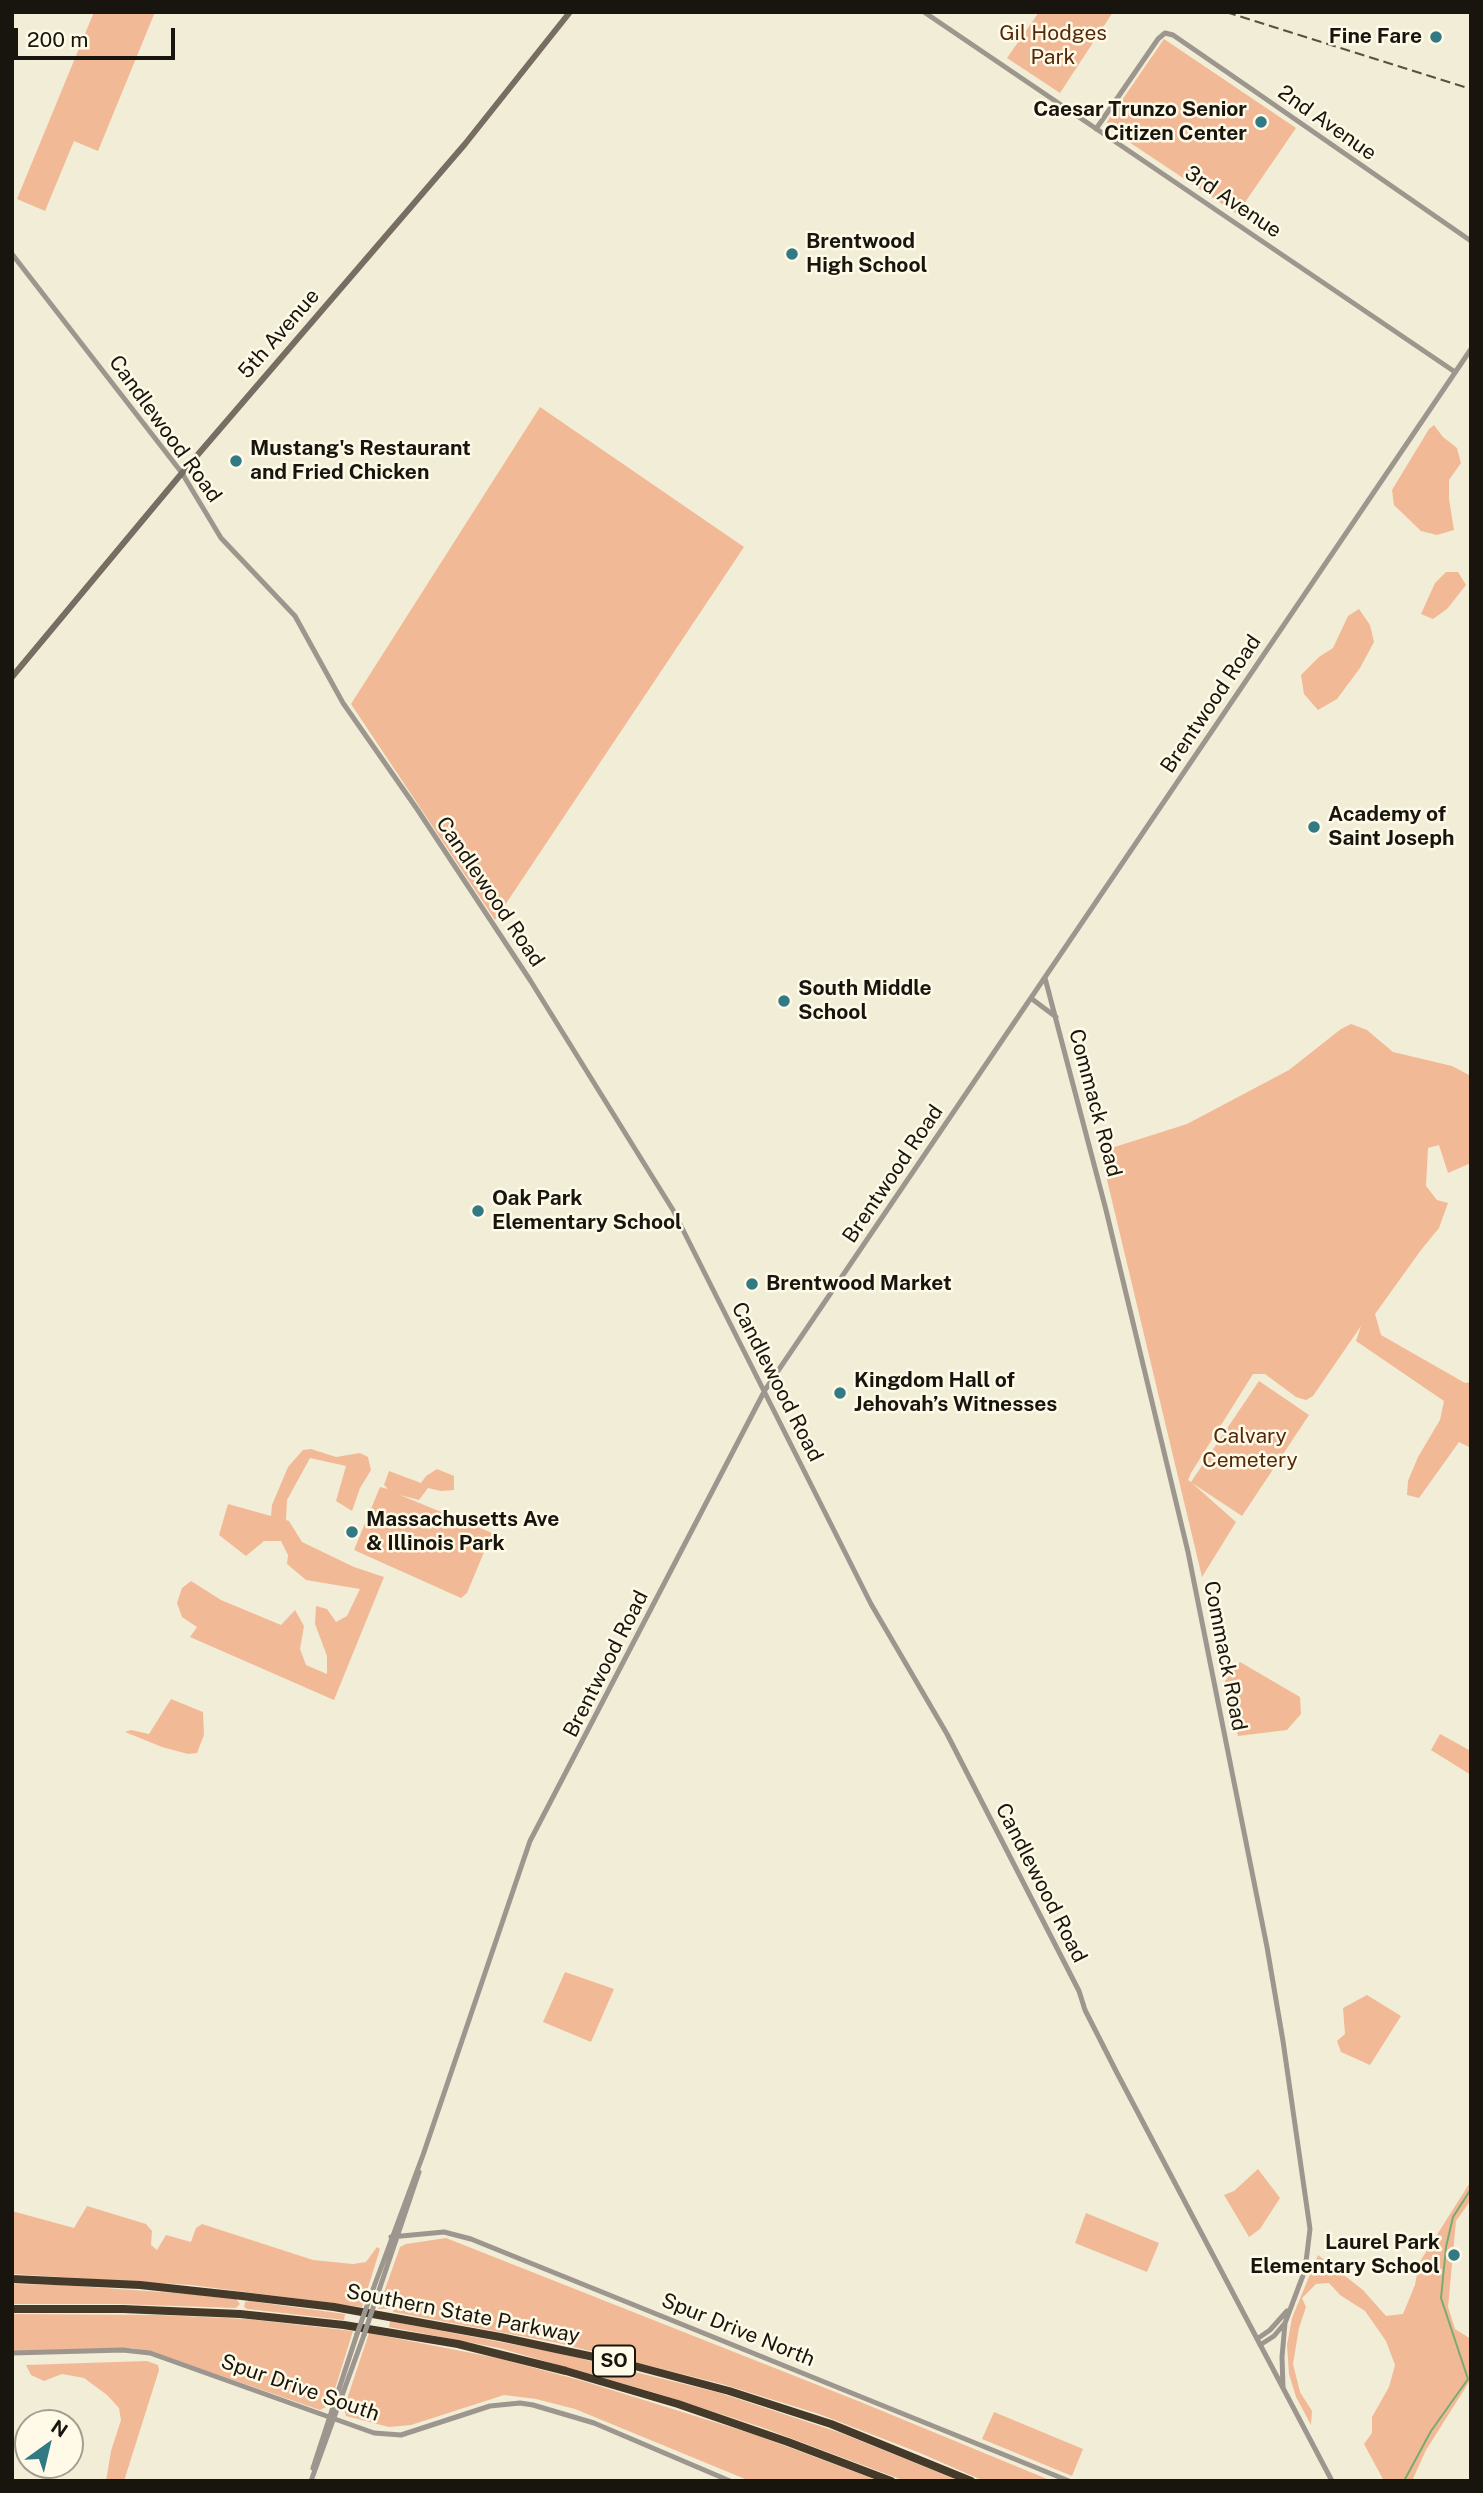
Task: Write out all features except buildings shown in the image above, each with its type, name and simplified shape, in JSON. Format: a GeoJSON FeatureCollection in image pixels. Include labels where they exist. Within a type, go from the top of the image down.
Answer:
{"type":"FeatureCollection","features":[{"type":"Feature","properties":{"kind":"highway","name":"Southern State Parkway"},"geometry":{"type":"LineString","coordinates":[[12,2279],[140,2285],[242,2296],[334,2307],[500,2337],[626,2364],[743,2396],[843,2429],[971,2481]]}},
{"type":"Feature","properties":{"kind":"highway","name":"Southern State Parkway"},"geometry":{"type":"LineString","coordinates":[[12,2309],[134,2309],[240,2314],[344,2325],[458,2344],[566,2371],[666,2401],[788,2442],[891,2481]]}},
{"type":"Feature","properties":{"kind":"main road","name":"5th Avenue"},"geometry":{"type":"LineString","coordinates":[[12,677],[182,472],[465,144],[570,12]]}},
{"type":"Feature","properties":{"kind":"street","name":"3rd Avenue"},"geometry":{"type":"LineString","coordinates":[[924,12],[1455,372]]}},
{"type":"Feature","properties":{"kind":"street","name":"2nd Avenue"},"geometry":{"type":"LineString","coordinates":[[1096,129],[1158,38],[1165,33],[1172,35],[1471,241]]}},
{"type":"Feature","properties":{"kind":"street","name":"Candlewood Road"},"geometry":{"type":"LineString","coordinates":[[12,254],[182,472],[221,538],[295,616],[343,703],[530,980],[673,1210],[871,1604],[947,1734],[1079,1991],[1085,2010],[1117,2073],[1258,2342]]}},
{"type":"Feature","properties":{"kind":"street","name":"Brentwood Road"},"geometry":{"type":"LineString","coordinates":[[310,2481],[530,1841],[765,1390],[1471,349]]}},
{"type":"Feature","properties":{"kind":"street","name":"Commack Road"},"geometry":{"type":"LineString","coordinates":[[1045,978],[1133,1316],[1186,1541],[1271,1970],[1310,2229],[1305,2270],[1285,2323],[1283,2390]]}},
{"type":"Feature","properties":{"kind":"street","name":"Commack Road"},"geometry":{"type":"LineString","coordinates":[[1032,999],[1056,1017]]}},
{"type":"Feature","properties":{"kind":"street","name":"Spur Drive North"},"geometry":{"type":"LineString","coordinates":[[394,2237],[444,2232],[471,2239],[1069,2481]]}},
{"type":"Feature","properties":{"kind":"street","name":"Commack Road"},"geometry":{"type":"LineString","coordinates":[[1258,2342],[1290,2307]]}},
{"type":"Feature","properties":{"kind":"street"},"geometry":{"type":"LineString","coordinates":[[1285,2323],[1274,2336],[1258,2342],[1332,2481]]}},
{"type":"Feature","properties":{"kind":"street","name":"Spur Drive South"},"geometry":{"type":"LineString","coordinates":[[12,2353],[123,2350],[150,2353],[374,2433],[401,2435],[489,2406],[520,2403],[594,2423],[730,2481]]}},
{"type":"Feature","properties":{"kind":"green space"},"geometry":{"type":"Polygon","coordinates":[[[94,12],[155,12],[98,151],[74,141],[45,211],[17,199],[94,12]]]}},
{"type":"Feature","properties":{"kind":"green space","name":"Gil Hodges Park"},"geometry":{"type":"Polygon","coordinates":[[[1039,12],[1113,12],[1060,93],[1007,58],[1039,12]]]}},
{"type":"Feature","properties":{"kind":"green space"},"geometry":{"type":"Polygon","coordinates":[[[1164,39],[1296,128],[1237,214],[1111,130],[1107,122],[1164,39]]]}},
{"type":"Feature","properties":{"kind":"green space"},"geometry":{"type":"Polygon","coordinates":[[[540,407],[744,547],[495,920],[351,704],[540,407]]]}},
{"type":"Feature","properties":{"kind":"green space"},"geometry":{"type":"Polygon","coordinates":[[[1434,425],[1443,437],[1457,448],[1461,463],[1449,480],[1454,530],[1437,535],[1421,531],[1394,505],[1392,490],[1434,425]]]}},
{"type":"Feature","properties":{"kind":"green space"},"geometry":{"type":"Polygon","coordinates":[[[1446,572],[1458,572],[1466,585],[1447,609],[1433,619],[1421,614],[1435,583],[1446,572]]]}},
{"type":"Feature","properties":{"kind":"green space"},"geometry":{"type":"Polygon","coordinates":[[[1359,609],[1370,625],[1374,642],[1360,668],[1337,699],[1318,710],[1304,694],[1301,675],[1319,657],[1333,648],[1348,616],[1359,609]]]}},
{"type":"Feature","properties":{"kind":"green space","name":"Calvary Cemetery"},"geometry":{"type":"Polygon","coordinates":[[[1351,1024],[1367,1030],[1393,1052],[1452,1066],[1471,1076],[1471,1163],[1448,1173],[1439,1145],[1428,1148],[1426,1186],[1437,1200],[1448,1203],[1439,1228],[1375,1314],[1381,1335],[1465,1383],[1471,1382],[1471,1448],[1459,1442],[1419,1498],[1407,1495],[1408,1481],[1418,1457],[1440,1420],[1444,1401],[1356,1341],[1361,1326],[1313,1396],[1306,1400],[1296,1397],[1265,1374],[1253,1374],[1188,1480],[1191,1482],[1259,1381],[1309,1415],[1242,1516],[1192,1483],[1236,1522],[1202,1577],[1102,1159],[1105,1150],[1187,1124],[1289,1070],[1351,1024]]]}},
{"type":"Feature","properties":{"kind":"green space"},"geometry":{"type":"Polygon","coordinates":[[[311,1449],[336,1457],[360,1453],[368,1457],[371,1470],[360,1488],[352,1511],[336,1501],[346,1466],[310,1458],[287,1500],[286,1520],[302,1542],[354,1567],[384,1577],[334,1700],[190,1637],[197,1627],[182,1617],[177,1603],[182,1588],[191,1581],[221,1600],[281,1625],[295,1610],[304,1626],[300,1649],[306,1665],[327,1674],[327,1656],[315,1624],[316,1606],[327,1609],[336,1622],[347,1616],[360,1589],[306,1580],[287,1564],[288,1555],[281,1541],[264,1541],[246,1556],[219,1535],[228,1504],[271,1516],[272,1505],[288,1467],[303,1450],[311,1449]]]}},
{"type":"Feature","properties":{"kind":"green space"},"geometry":{"type":"Polygon","coordinates":[[[437,1469],[454,1476],[454,1490],[428,1488],[419,1500],[400,1495],[492,1533],[467,1593],[461,1598],[354,1550],[380,1487],[388,1489],[384,1485],[389,1471],[421,1483],[437,1469]]]}},
{"type":"Feature","properties":{"kind":"green space"},"geometry":{"type":"Polygon","coordinates":[[[1240,1662],[1300,1697],[1301,1714],[1287,1730],[1238,1736],[1225,1681],[1240,1662]]]}},
{"type":"Feature","properties":{"kind":"green space"},"geometry":{"type":"Polygon","coordinates":[[[171,1699],[203,1712],[204,1735],[197,1753],[188,1754],[162,1747],[125,1732],[131,1730],[149,1734],[171,1699]]]}},
{"type":"Feature","properties":{"kind":"green space"},"geometry":{"type":"Polygon","coordinates":[[[1440,1734],[1471,1751],[1471,1775],[1431,1750],[1440,1734]]]}},
{"type":"Feature","properties":{"kind":"green space"},"geometry":{"type":"Polygon","coordinates":[[[565,1972],[614,1989],[591,2042],[543,2022],[565,1972]]]}},
{"type":"Feature","properties":{"kind":"green space"},"geometry":{"type":"Polygon","coordinates":[[[1367,1995],[1401,2016],[1370,2065],[1341,2052],[1337,2041],[1345,2034],[1343,2008],[1367,1995]]]}},
{"type":"Feature","properties":{"kind":"green space"},"geometry":{"type":"Polygon","coordinates":[[[1258,2169],[1280,2198],[1260,2229],[1249,2237],[1224,2195],[1234,2191],[1258,2169]]]}},
{"type":"Feature","properties":{"kind":"green space"},"geometry":{"type":"Polygon","coordinates":[[[1471,2181],[1471,2200],[1456,2221],[1448,2307],[1455,2329],[1471,2339],[1471,2379],[1426,2450],[1412,2481],[1384,2481],[1364,2444],[1372,2433],[1372,2417],[1389,2387],[1395,2365],[1386,2341],[1365,2311],[1340,2295],[1329,2283],[1316,2284],[1302,2298],[1306,2307],[1299,2328],[1293,2364],[1300,2392],[1312,2411],[1311,2425],[1296,2397],[1289,2374],[1287,2345],[1292,2318],[1318,2255],[1363,2290],[1386,2316],[1403,2314],[1415,2285],[1419,2263],[1471,2181]]]}},
{"type":"Feature","properties":{"kind":"green space"},"geometry":{"type":"Polygon","coordinates":[[[87,2206],[146,2224],[152,2231],[151,2245],[157,2250],[166,2235],[191,2242],[196,2228],[202,2224],[313,2260],[353,2264],[366,2262],[377,2247],[380,2249],[362,2307],[191,2285],[12,2274],[12,2211],[74,2228],[87,2206]]]}},
{"type":"Feature","properties":{"kind":"green space"},"geometry":{"type":"Polygon","coordinates":[[[1086,2213],[1159,2243],[1147,2272],[1075,2243],[1086,2213]]]}},
{"type":"Feature","properties":{"kind":"green space"},"geometry":{"type":"Polygon","coordinates":[[[446,2238],[1052,2481],[984,2481],[819,2414],[722,2384],[558,2343],[393,2312],[394,2309],[378,2309],[400,2247],[446,2238]]]}},
{"type":"Feature","properties":{"kind":"green space"},"geometry":{"type":"Polygon","coordinates":[[[12,2284],[190,2294],[236,2299],[240,2304],[236,2308],[12,2304],[12,2284]]]}},
{"type":"Feature","properties":{"kind":"green space"},"geometry":{"type":"Polygon","coordinates":[[[245,2302],[345,2314],[344,2320],[247,2309],[244,2307],[245,2302]]]}},
{"type":"Feature","properties":{"kind":"green space"},"geometry":{"type":"Polygon","coordinates":[[[12,2314],[160,2315],[247,2319],[353,2331],[330,2405],[320,2410],[149,2351],[132,2348],[12,2351],[12,2314]]]}},
{"type":"Feature","properties":{"kind":"green space"},"geometry":{"type":"Polygon","coordinates":[[[390,2321],[558,2353],[720,2393],[841,2433],[960,2481],[905,2481],[761,2427],[656,2393],[499,2348],[389,2327],[390,2321]]]}},
{"type":"Feature","properties":{"kind":"green space"},"geometry":{"type":"Polygon","coordinates":[[[369,2333],[497,2358],[583,2381],[756,2435],[879,2481],[750,2481],[575,2409],[536,2399],[504,2395],[411,2425],[389,2427],[346,2416],[344,2408],[369,2333]]]}},
{"type":"Feature","properties":{"kind":"green space"},"geometry":{"type":"Polygon","coordinates":[[[147,2361],[158,2365],[159,2370],[124,2481],[106,2481],[111,2451],[121,2420],[119,2408],[84,2378],[62,2374],[44,2381],[31,2375],[26,2365],[147,2361]]]}},
{"type":"Feature","properties":{"kind":"green space"},"geometry":{"type":"Polygon","coordinates":[[[994,2412],[1083,2449],[1072,2476],[982,2439],[994,2412]]]}},
{"type":"Feature","properties":{"kind":"waterway"},"geometry":{"type":"LineString","coordinates":[[1404,2481],[1431,2431],[1468,2379],[1441,2298],[1446,2247],[1453,2217],[1471,2189]]}},
{"type":"Feature","properties":{"kind":"railway"},"geometry":{"type":"LineString","coordinates":[[1226,12],[1471,89]]}},
{"type":"Feature","properties":{"kind":"place","name":"Fine Fare"},"geometry":{"type":"Point","coordinates":[1436,37]}},
{"type":"Feature","properties":{"kind":"place","name":"Caesar Trunzo Senior Citizen Center"},"geometry":{"type":"Point","coordinates":[1261,122]}},
{"type":"Feature","properties":{"kind":"place","name":"Brentwood High School"},"geometry":{"type":"Point","coordinates":[792,254]}},
{"type":"Feature","properties":{"kind":"place","name":"Mustang's Restaurant and Fried Chicken"},"geometry":{"type":"Point","coordinates":[236,461]}},
{"type":"Feature","properties":{"kind":"place","name":"Academy of Saint Joseph"},"geometry":{"type":"Point","coordinates":[1314,827]}},
{"type":"Feature","properties":{"kind":"place","name":"South Middle School"},"geometry":{"type":"Point","coordinates":[784,1001]}},
{"type":"Feature","properties":{"kind":"place","name":"Oak Park Elementary School"},"geometry":{"type":"Point","coordinates":[478,1211]}},
{"type":"Feature","properties":{"kind":"place","name":"Brentwood Market"},"geometry":{"type":"Point","coordinates":[752,1284]}},
{"type":"Feature","properties":{"kind":"place","name":"Kingdom Hall of Jehovah’s Witnesses"},"geometry":{"type":"Point","coordinates":[840,1393]}},
{"type":"Feature","properties":{"kind":"place","name":"Massachusetts Ave & Illinois Park"},"geometry":{"type":"Point","coordinates":[352,1532]}},
{"type":"Feature","properties":{"kind":"place","name":"Laurel Park Elementary School"},"geometry":{"type":"Point","coordinates":[1454,2255]}}]}
